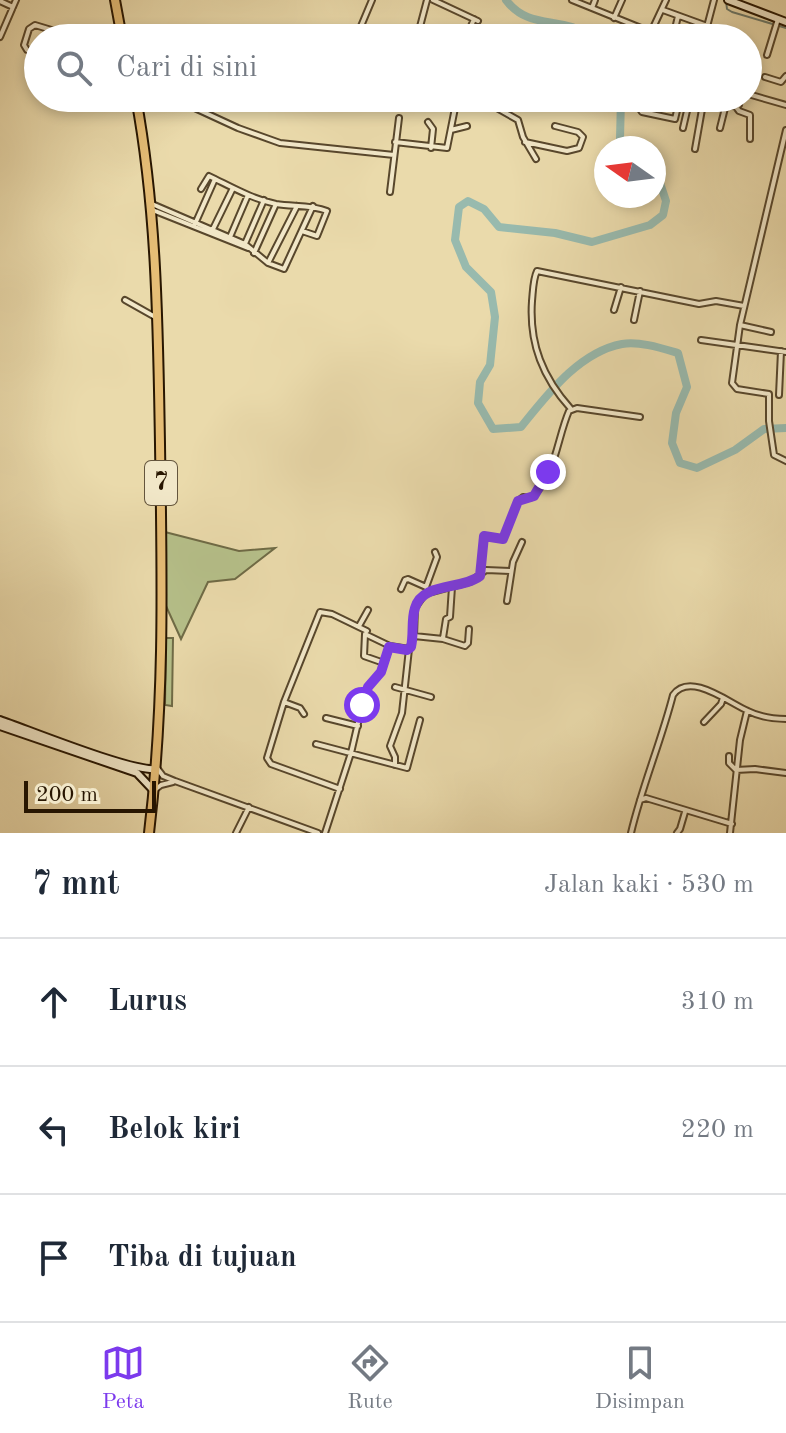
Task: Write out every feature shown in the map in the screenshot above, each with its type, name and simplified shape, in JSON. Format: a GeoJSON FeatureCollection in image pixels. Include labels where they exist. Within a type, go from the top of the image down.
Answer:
{"type":"FeatureCollection","features":[{"type":"Feature","properties":{"kind":"highway"},"geometry":{"type":"LineString","coordinates":[[115,0],[119,24]]}},
{"type":"Feature","properties":{"kind":"highway","name":"7"},"geometry":{"type":"LineString","coordinates":[[138,112],[158,318],[163,614],[157,768],[149,833]]}},
{"type":"Feature","properties":{"kind":"street"},"geometry":{"type":"LineString","coordinates":[[0,37],[3,23],[16,0]]}},
{"type":"Feature","properties":{"kind":"street"},"geometry":{"type":"LineString","coordinates":[[362,24],[372,0]]}},
{"type":"Feature","properties":{"kind":"street"},"geometry":{"type":"LineString","coordinates":[[422,24],[430,0],[476,20],[474,24]]}},
{"type":"Feature","properties":{"kind":"street"},"geometry":{"type":"LineString","coordinates":[[572,0],[630,24]]}},
{"type":"Feature","properties":{"kind":"street"},"geometry":{"type":"LineString","coordinates":[[592,8],[595,0]]}},
{"type":"Feature","properties":{"kind":"street"},"geometry":{"type":"LineString","coordinates":[[614,18],[622,0]]}},
{"type":"Feature","properties":{"kind":"street"},"geometry":{"type":"LineString","coordinates":[[655,24],[666,0]]}},
{"type":"Feature","properties":{"kind":"street"},"geometry":{"type":"LineString","coordinates":[[708,24],[714,0]]}},
{"type":"Feature","properties":{"kind":"street"},"geometry":{"type":"LineString","coordinates":[[725,0],[779,23],[767,55]]}},
{"type":"Feature","properties":{"kind":"street"},"geometry":{"type":"LineString","coordinates":[[0,1],[13,7]]}},
{"type":"Feature","properties":{"kind":"street"},"geometry":{"type":"LineString","coordinates":[[663,10],[701,24]]}},
{"type":"Feature","properties":{"kind":"street"},"geometry":{"type":"LineString","coordinates":[[676,24],[678,16]]}},
{"type":"Feature","properties":{"kind":"street"},"geometry":{"type":"LineString","coordinates":[[765,77],[781,82],[786,76]]}},
{"type":"Feature","properties":{"kind":"street"},"geometry":{"type":"LineString","coordinates":[[762,98],[786,105]]}},
{"type":"Feature","properties":{"kind":"street"},"geometry":{"type":"LineString","coordinates":[[203,112],[280,143],[394,155]]}},
{"type":"Feature","properties":{"kind":"street"},"geometry":{"type":"LineString","coordinates":[[395,142],[447,148],[454,112]]}},
{"type":"Feature","properties":{"kind":"street"},"geometry":{"type":"LineString","coordinates":[[504,112],[518,120],[525,142],[536,159]]}},
{"type":"Feature","properties":{"kind":"street"},"geometry":{"type":"LineString","coordinates":[[642,112],[675,119],[677,112]]}},
{"type":"Feature","properties":{"kind":"street"},"geometry":{"type":"LineString","coordinates":[[683,128],[687,112]]}},
{"type":"Feature","properties":{"kind":"street"},"geometry":{"type":"LineString","coordinates":[[695,149],[702,112]]}},
{"type":"Feature","properties":{"kind":"street"},"geometry":{"type":"LineString","coordinates":[[720,128],[724,112]]}},
{"type":"Feature","properties":{"kind":"street"},"geometry":{"type":"LineString","coordinates":[[742,112],[750,115],[750,139]]}},
{"type":"Feature","properties":{"kind":"street"},"geometry":{"type":"LineString","coordinates":[[390,192],[399,118]]}},
{"type":"Feature","properties":{"kind":"street"},"geometry":{"type":"LineString","coordinates":[[428,122],[433,129],[431,148]]}},
{"type":"Feature","properties":{"kind":"street"},"geometry":{"type":"LineString","coordinates":[[451,130],[467,126]]}},
{"type":"Feature","properties":{"kind":"street"},"geometry":{"type":"LineString","coordinates":[[525,142],[567,151],[576,150],[582,145],[583,137],[578,132],[555,126]]}},
{"type":"Feature","properties":{"kind":"street"},"geometry":{"type":"LineString","coordinates":[[786,130],[740,325],[733,385],[737,389],[768,394],[774,455],[786,461]]}},
{"type":"Feature","properties":{"kind":"street"},"geometry":{"type":"LineString","coordinates":[[201,189],[208,176],[276,204],[313,206],[328,213],[317,236],[302,231]]}},
{"type":"Feature","properties":{"kind":"street"},"geometry":{"type":"LineString","coordinates":[[196,224],[215,179]]}},
{"type":"Feature","properties":{"kind":"street"},"geometry":{"type":"LineString","coordinates":[[212,231],[233,188]]}},
{"type":"Feature","properties":{"kind":"street"},"geometry":{"type":"LineString","coordinates":[[229,238],[248,195]]}},
{"type":"Feature","properties":{"kind":"street"},"geometry":{"type":"LineString","coordinates":[[245,247],[264,200]]}},
{"type":"Feature","properties":{"kind":"street"},"geometry":{"type":"LineString","coordinates":[[254,253],[276,204]]}},
{"type":"Feature","properties":{"kind":"street"},"geometry":{"type":"LineString","coordinates":[[149,206],[229,238],[268,263],[284,269],[313,206]]}},
{"type":"Feature","properties":{"kind":"street"},"geometry":{"type":"LineString","coordinates":[[268,263],[297,206]]}},
{"type":"Feature","properties":{"kind":"street"},"geometry":{"type":"LineString","coordinates":[[252,228],[262,233]]}},
{"type":"Feature","properties":{"kind":"street"},"geometry":{"type":"LineString","coordinates":[[640,417],[571,409],[548,381],[531,326],[536,272],[699,304],[716,301],[744,306]]}},
{"type":"Feature","properties":{"kind":"street"},"geometry":{"type":"LineString","coordinates":[[614,310],[621,287]]}},
{"type":"Feature","properties":{"kind":"street"},"geometry":{"type":"LineString","coordinates":[[634,320],[640,291]]}},
{"type":"Feature","properties":{"kind":"street"},"geometry":{"type":"LineString","coordinates":[[125,300],[158,318]]}},
{"type":"Feature","properties":{"kind":"street"},"geometry":{"type":"LineString","coordinates":[[740,325],[771,332]]}},
{"type":"Feature","properties":{"kind":"street"},"geometry":{"type":"LineString","coordinates":[[701,340],[784,352],[779,395]]}},
{"type":"Feature","properties":{"kind":"street"},"geometry":{"type":"LineString","coordinates":[[480,576],[484,536],[503,539],[518,501],[523,497],[530,498],[537,492],[548,472],[571,409]]}},
{"type":"Feature","properties":{"kind":"street"},"geometry":{"type":"LineString","coordinates":[[507,601],[511,571],[522,542]]}},
{"type":"Feature","properties":{"kind":"street"},"geometry":{"type":"LineString","coordinates":[[395,765],[390,746],[402,713],[409,649],[414,636],[415,608],[428,589],[437,557],[435,552]]}},
{"type":"Feature","properties":{"kind":"street"},"geometry":{"type":"LineString","coordinates":[[401,589],[408,579],[428,589],[470,582],[486,570],[511,571]]}},
{"type":"Feature","properties":{"kind":"street"},"geometry":{"type":"LineString","coordinates":[[443,639],[446,619],[450,618],[452,587]]}},
{"type":"Feature","properties":{"kind":"street"},"geometry":{"type":"LineString","coordinates":[[359,626],[368,610]]}},
{"type":"Feature","properties":{"kind":"street"},"geometry":{"type":"LineString","coordinates":[[340,789],[267,761],[284,702],[320,612],[359,626],[390,646],[409,649]]}},
{"type":"Feature","properties":{"kind":"street"},"geometry":{"type":"LineString","coordinates":[[414,636],[467,645],[469,629]]}},
{"type":"Feature","properties":{"kind":"street"},"geometry":{"type":"LineString","coordinates":[[367,631],[364,656],[384,663]]}},
{"type":"Feature","properties":{"kind":"street"},"geometry":{"type":"LineString","coordinates":[[325,833],[351,753],[366,690],[380,676],[390,646]]}},
{"type":"Feature","properties":{"kind":"street"},"geometry":{"type":"LineString","coordinates":[[395,687],[431,697]]}},
{"type":"Feature","properties":{"kind":"street"},"geometry":{"type":"LineString","coordinates":[[631,833],[677,689],[700,688],[747,711],[786,719]]}},
{"type":"Feature","properties":{"kind":"street"},"geometry":{"type":"LineString","coordinates":[[704,722],[723,698]]}},
{"type":"Feature","properties":{"kind":"street"},"geometry":{"type":"LineString","coordinates":[[284,702],[300,708],[304,714]]}},
{"type":"Feature","properties":{"kind":"street"},"geometry":{"type":"LineString","coordinates":[[730,833],[736,770],[747,711]]}},
{"type":"Feature","properties":{"kind":"street"},"geometry":{"type":"LineString","coordinates":[[326,718],[358,726]]}},
{"type":"Feature","properties":{"kind":"street"},"geometry":{"type":"LineString","coordinates":[[316,744],[408,768],[420,720]]}},
{"type":"Feature","properties":{"kind":"street"},"geometry":{"type":"LineString","coordinates":[[0,723],[147,770],[157,768],[163,776],[175,781],[318,833]]}},
{"type":"Feature","properties":{"kind":"street"},"geometry":{"type":"LineString","coordinates":[[0,723],[137,773],[154,791],[161,785],[175,781]]}},
{"type":"Feature","properties":{"kind":"street"},"geometry":{"type":"LineString","coordinates":[[729,756],[729,763],[736,770],[786,773]]}},
{"type":"Feature","properties":{"kind":"street"},"geometry":{"type":"LineString","coordinates":[[640,800],[646,798],[732,824]]}},
{"type":"Feature","properties":{"kind":"street"},"geometry":{"type":"LineString","coordinates":[[236,833],[249,807]]}},
{"type":"Feature","properties":{"kind":"street"},"geometry":{"type":"LineString","coordinates":[[677,833],[685,812]]}},
{"type":"Feature","properties":{"kind":"green space"},"geometry":{"type":"Polygon","coordinates":[[[161,531],[239,551],[275,548],[235,579],[208,582],[181,639],[161,595],[161,531]]]}},
{"type":"Feature","properties":{"kind":"green space"},"geometry":{"type":"Polygon","coordinates":[[[166,638],[173,638],[172,706],[165,705],[166,638]]]}},
{"type":"Feature","properties":{"kind":"waterway"},"geometry":{"type":"LineString","coordinates":[[506,0],[526,16],[559,24]]}},
{"type":"Feature","properties":{"kind":"waterway"},"geometry":{"type":"LineString","coordinates":[[726,1],[727,9],[732,12],[786,28]]}},
{"type":"Feature","properties":{"kind":"waterway"},"geometry":{"type":"LineString","coordinates":[[620,136],[621,112]]}},
{"type":"Feature","properties":{"kind":"waterway"},"geometry":{"type":"LineString","coordinates":[[664,208],[663,215],[650,225],[592,242],[555,233],[499,227],[484,209],[468,201],[459,207],[455,240],[466,267],[491,292],[495,317],[490,365],[480,382],[478,403],[493,429],[521,427],[578,365],[606,349],[636,343],[678,353],[687,387],[676,413],[672,443],[680,463],[697,468],[735,450],[764,429],[786,428]]}},
{"type":"Feature","properties":{"kind":"route"},"geometry":{"type":"LineString","coordinates":[[362,705],[368,687],[380,676],[389,647],[410,649],[415,608],[422,597],[431,591],[463,585],[480,576],[484,536],[503,539],[520,498],[534,496],[548,472]]}}]}
